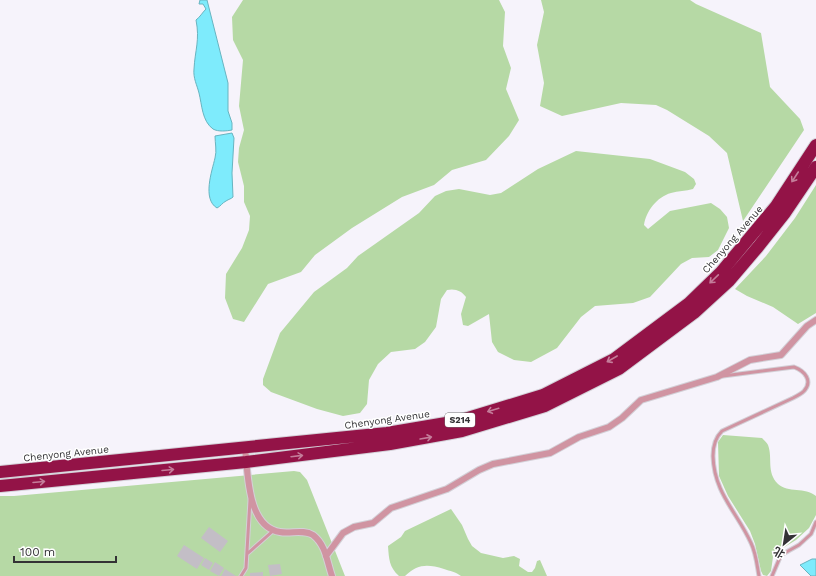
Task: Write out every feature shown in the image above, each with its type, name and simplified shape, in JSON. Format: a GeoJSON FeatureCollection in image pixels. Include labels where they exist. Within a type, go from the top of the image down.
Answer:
{"type":"FeatureCollection","features":[{"type":"Feature","properties":{"kind":"highway","name":"Chenyong Avenue"},"geometry":{"type":"LineString","coordinates":[[0,472],[387,433],[458,421],[543,395],[614,359],[689,303],[721,272],[776,206],[816,145]]}},
{"type":"Feature","properties":{"kind":"highway","name":"S214"},"geometry":{"type":"LineString","coordinates":[[0,486],[246,462],[390,444],[462,431],[545,406],[619,369],[694,313],[729,281],[758,247],[785,213],[816,167]]}},
{"type":"Feature","properties":{"kind":"street"},"geometry":{"type":"LineString","coordinates":[[326,556],[343,533],[354,527],[373,523],[391,508],[447,489],[479,470],[493,464],[550,453],[578,437],[609,428],[641,400],[717,377],[750,360],[781,355],[807,326],[816,320]]}},
{"type":"Feature","properties":{"kind":"street"},"geometry":{"type":"LineString","coordinates":[[245,448],[250,497],[252,506],[258,516],[264,523],[274,530],[284,532],[307,532],[316,539],[326,556],[332,576]]}},
{"type":"Feature","properties":{"kind":"lane"},"geometry":{"type":"LineString","coordinates":[[717,377],[794,367],[805,373],[808,379],[808,386],[803,392],[722,431],[718,435],[714,446],[713,468],[716,481],[751,543],[759,576]]}},
{"type":"Feature","properties":{"kind":"lane"},"geometry":{"type":"LineString","coordinates":[[241,576],[246,568],[250,497]]}},
{"type":"Feature","properties":{"kind":"lane"},"geometry":{"type":"LineString","coordinates":[[772,576],[781,555],[799,544],[811,534],[816,522]]}},
{"type":"Feature","properties":{"kind":"lane"},"geometry":{"type":"LineString","coordinates":[[246,554],[274,530]]}},
{"type":"Feature","properties":{"kind":"green space"},"geometry":{"type":"Polygon","coordinates":[[[243,0],[499,0],[505,12],[503,46],[511,68],[506,89],[519,120],[509,136],[486,160],[452,170],[434,185],[402,197],[352,228],[315,255],[301,272],[268,284],[244,322],[233,319],[225,298],[226,274],[242,248],[249,230],[250,216],[244,202],[244,186],[238,162],[239,148],[244,130],[239,106],[243,60],[233,40],[232,17],[243,0]]]}},
{"type":"Feature","properties":{"kind":"green space"},"geometry":{"type":"Polygon","coordinates":[[[541,0],[690,0],[761,33],[770,87],[800,119],[804,130],[743,221],[727,153],[709,136],[667,110],[656,105],[621,103],[562,116],[540,106],[544,83],[537,45],[544,12],[541,0]]]}},
{"type":"Feature","properties":{"kind":"green space"},"geometry":{"type":"Polygon","coordinates":[[[576,151],[650,159],[685,172],[694,179],[696,184],[693,189],[671,193],[661,198],[653,205],[647,215],[644,225],[648,229],[670,211],[711,203],[720,209],[727,217],[729,228],[718,250],[709,257],[692,258],[681,264],[650,297],[633,303],[595,306],[581,317],[557,348],[531,362],[514,360],[498,352],[492,342],[489,314],[468,326],[463,325],[461,314],[466,297],[458,290],[447,290],[441,299],[436,327],[425,342],[415,349],[391,352],[378,364],[369,380],[367,404],[360,413],[343,416],[317,409],[271,392],[263,385],[263,379],[280,333],[314,292],[347,268],[358,256],[419,213],[435,196],[446,191],[459,189],[490,195],[501,193],[538,169],[576,151]]]}},
{"type":"Feature","properties":{"kind":"green space"},"geometry":{"type":"Polygon","coordinates":[[[816,185],[816,313],[798,324],[773,307],[735,289],[766,256],[795,218],[816,185]]]}},
{"type":"Feature","properties":{"kind":"green space"},"geometry":{"type":"Polygon","coordinates":[[[723,435],[762,438],[768,445],[772,475],[778,484],[782,487],[812,493],[816,496],[816,515],[809,528],[796,540],[778,551],[773,557],[771,571],[767,576],[763,575],[761,571],[755,544],[750,531],[728,496],[719,476],[718,442],[723,435]]]}},
{"type":"Feature","properties":{"kind":"green space"},"geometry":{"type":"Polygon","coordinates":[[[294,471],[300,472],[307,480],[345,576],[0,576],[0,496],[294,471]]]}},
{"type":"Feature","properties":{"kind":"green space"},"geometry":{"type":"Polygon","coordinates":[[[451,509],[462,525],[472,546],[481,553],[503,558],[514,556],[520,559],[519,566],[528,572],[532,572],[537,561],[540,560],[547,576],[461,576],[433,566],[423,566],[414,569],[405,576],[399,576],[391,566],[388,546],[401,537],[405,531],[451,509]]]}},
{"type":"Feature","properties":{"kind":"water"},"geometry":{"type":"Polygon","coordinates":[[[200,0],[207,0],[228,83],[228,111],[232,123],[232,130],[217,131],[213,129],[209,126],[203,112],[194,72],[197,39],[196,20],[206,9],[203,4],[199,4],[200,0]]]}},
{"type":"Feature","properties":{"kind":"water"},"geometry":{"type":"Polygon","coordinates":[[[232,133],[234,138],[232,173],[233,197],[217,208],[212,204],[209,192],[210,177],[216,155],[215,136],[232,133]]]}},
{"type":"Feature","properties":{"kind":"water"},"geometry":{"type":"Polygon","coordinates":[[[812,559],[816,559],[816,576],[811,576],[800,565],[812,559]]]}},
{"type":"Feature","properties":{"kind":"building"},"geometry":{"type":"Polygon","coordinates":[[[209,527],[228,541],[220,552],[201,538],[209,527]]]}},
{"type":"Feature","properties":{"kind":"building"},"geometry":{"type":"Polygon","coordinates":[[[184,545],[204,558],[197,569],[177,556],[184,545]]]}},
{"type":"Feature","properties":{"kind":"building"},"geometry":{"type":"Polygon","coordinates":[[[205,558],[213,563],[209,570],[201,565],[205,558]]]}},
{"type":"Feature","properties":{"kind":"building"},"geometry":{"type":"Polygon","coordinates":[[[215,562],[224,568],[219,576],[210,571],[215,562]]]}},
{"type":"Feature","properties":{"kind":"building"},"geometry":{"type":"Polygon","coordinates":[[[280,564],[282,574],[270,576],[268,565],[280,564]]]}},
{"type":"Feature","properties":{"kind":"building"},"geometry":{"type":"Polygon","coordinates":[[[225,569],[236,576],[221,576],[225,569]]]}},
{"type":"Feature","properties":{"kind":"building"},"geometry":{"type":"Polygon","coordinates":[[[263,572],[263,576],[250,576],[250,573],[263,572]]]}}]}
